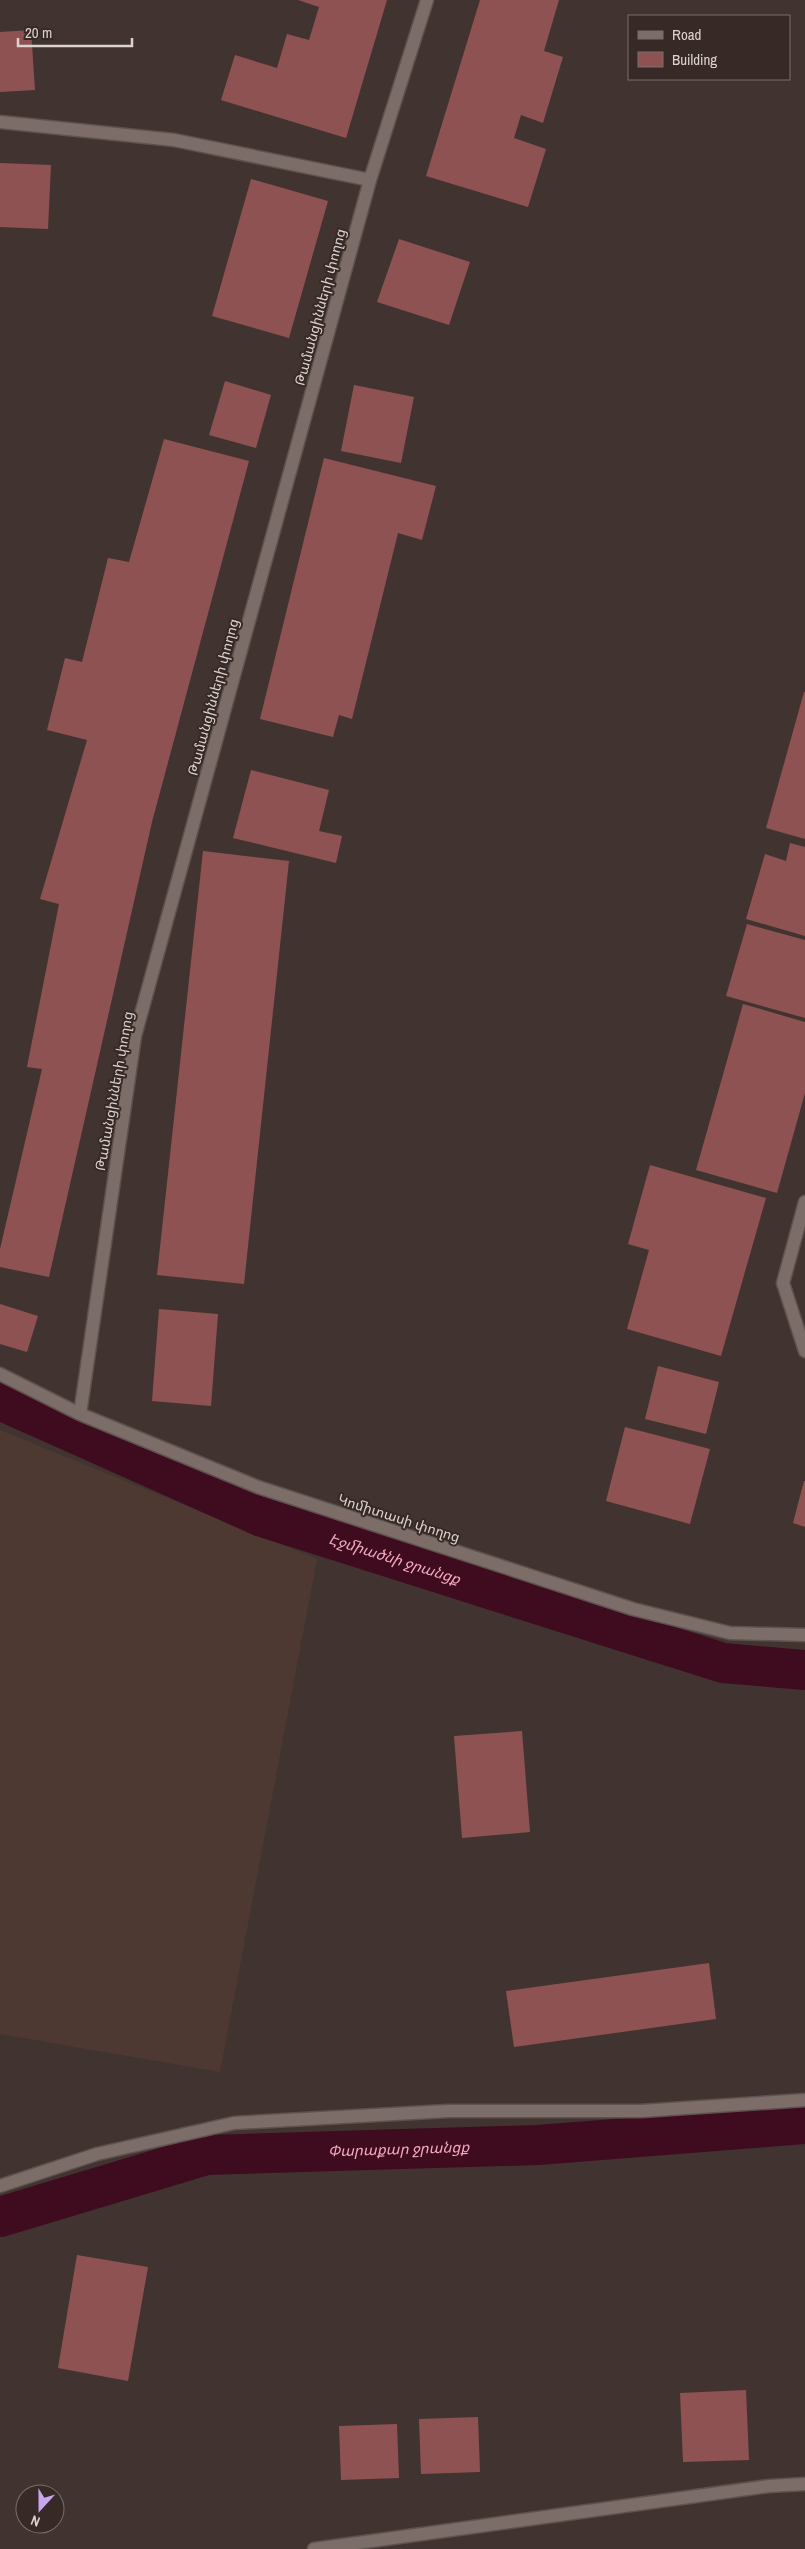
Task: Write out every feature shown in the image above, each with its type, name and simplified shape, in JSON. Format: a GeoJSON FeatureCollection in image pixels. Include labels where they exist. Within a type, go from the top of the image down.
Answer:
{"type":"FeatureCollection","features":[{"type":"Feature","properties":{"kind":"street","name":"Թամանցինների փողոց"},"geometry":{"type":"LineString","coordinates":[[80,1414],[135,1036],[370,180],[427,0]]}},
{"type":"Feature","properties":{"kind":"street"},"geometry":{"type":"LineString","coordinates":[[0,122],[174,140],[370,180]]}},
{"type":"Feature","properties":{"kind":"street"},"geometry":{"type":"LineString","coordinates":[[805,1202],[783,1283],[805,1350]]}},
{"type":"Feature","properties":{"kind":"street","name":"Կոմիտասի փողոց"},"geometry":{"type":"LineString","coordinates":[[0,1374],[80,1414],[258,1487],[633,1610],[730,1633],[805,1635]]}},
{"type":"Feature","properties":{"kind":"street"},"geometry":{"type":"LineString","coordinates":[[0,2186],[97,2154],[234,2124],[448,2111],[641,2111],[805,2100]]}},
{"type":"Feature","properties":{"kind":"street"},"geometry":{"type":"LineString","coordinates":[[314,2549],[769,2486],[805,2484]]}},
{"type":"Feature","properties":{"kind":"shaded area"},"geometry":{"type":"Polygon","coordinates":[[[0,1430],[317,1559],[220,2072],[0,2034],[0,1430]]]}},
{"type":"Feature","properties":{"kind":"building"},"geometry":{"type":"Polygon","coordinates":[[[298,0],[387,0],[346,138],[221,100],[235,55],[277,68],[287,34],[309,40],[319,7],[298,0]]]}},
{"type":"Feature","properties":{"kind":"building"},"geometry":{"type":"Polygon","coordinates":[[[480,0],[559,0],[544,51],[563,57],[543,123],[521,115],[514,138],[546,149],[528,207],[426,176],[480,0]]]}},
{"type":"Feature","properties":{"kind":"building"},"geometry":{"type":"Polygon","coordinates":[[[31,30],[35,90],[0,92],[0,32],[31,30]]]}},
{"type":"Feature","properties":{"kind":"building"},"geometry":{"type":"Polygon","coordinates":[[[0,163],[51,165],[48,229],[0,227],[0,163]]]}},
{"type":"Feature","properties":{"kind":"building"},"geometry":{"type":"Polygon","coordinates":[[[251,179],[328,201],[289,338],[212,316],[251,179]]]}},
{"type":"Feature","properties":{"kind":"building"},"geometry":{"type":"Polygon","coordinates":[[[399,239],[470,262],[449,325],[377,302],[399,239]]]}},
{"type":"Feature","properties":{"kind":"building"},"geometry":{"type":"Polygon","coordinates":[[[225,381],[271,395],[256,448],[209,435],[225,381]]]}},
{"type":"Feature","properties":{"kind":"building"},"geometry":{"type":"Polygon","coordinates":[[[354,385],[414,397],[401,463],[341,451],[354,385]]]}},
{"type":"Feature","properties":{"kind":"building"},"geometry":{"type":"Polygon","coordinates":[[[164,439],[249,461],[152,822],[49,1277],[0,1267],[0,1249],[42,1069],[27,1067],[59,904],[40,899],[87,740],[47,730],[65,658],[82,662],[108,558],[129,562],[164,439]]]}},
{"type":"Feature","properties":{"kind":"building"},"geometry":{"type":"Polygon","coordinates":[[[324,458],[436,486],[422,540],[398,533],[352,719],[339,715],[333,737],[260,719],[324,458]]]}},
{"type":"Feature","properties":{"kind":"building"},"geometry":{"type":"Polygon","coordinates":[[[805,692],[805,839],[766,828],[805,692]]]}},
{"type":"Feature","properties":{"kind":"building"},"geometry":{"type":"Polygon","coordinates":[[[251,770],[329,790],[319,831],[342,836],[336,863],[233,838],[251,770]]]}},
{"type":"Feature","properties":{"kind":"building"},"geometry":{"type":"Polygon","coordinates":[[[790,843],[805,847],[805,936],[746,919],[765,854],[786,861],[790,843]]]}},
{"type":"Feature","properties":{"kind":"building"},"geometry":{"type":"Polygon","coordinates":[[[203,851],[289,861],[244,1284],[157,1275],[203,851]]]}},
{"type":"Feature","properties":{"kind":"building"},"geometry":{"type":"Polygon","coordinates":[[[747,924],[805,940],[805,1018],[726,996],[747,924]]]}},
{"type":"Feature","properties":{"kind":"building"},"geometry":{"type":"Polygon","coordinates":[[[743,1004],[805,1022],[805,1093],[777,1193],[696,1170],[743,1004]]]}},
{"type":"Feature","properties":{"kind":"building"},"geometry":{"type":"Polygon","coordinates":[[[650,1165],[766,1198],[721,1356],[627,1329],[649,1250],[628,1244],[650,1165]]]}},
{"type":"Feature","properties":{"kind":"building"},"geometry":{"type":"Polygon","coordinates":[[[0,1304],[38,1316],[27,1352],[0,1344],[0,1304]]]}},
{"type":"Feature","properties":{"kind":"building"},"geometry":{"type":"Polygon","coordinates":[[[159,1309],[218,1314],[211,1406],[152,1401],[159,1309]]]}},
{"type":"Feature","properties":{"kind":"building"},"geometry":{"type":"Polygon","coordinates":[[[658,1366],[719,1382],[706,1434],[645,1419],[658,1366]]]}},
{"type":"Feature","properties":{"kind":"building"},"geometry":{"type":"Polygon","coordinates":[[[625,1427],[710,1449],[690,1524],[606,1501],[625,1427]]]}},
{"type":"Feature","properties":{"kind":"building"},"geometry":{"type":"Polygon","coordinates":[[[805,1481],[805,1527],[793,1523],[805,1481]]]}},
{"type":"Feature","properties":{"kind":"building"},"geometry":{"type":"Polygon","coordinates":[[[522,1731],[530,1832],[462,1838],[454,1736],[522,1731]]]}},
{"type":"Feature","properties":{"kind":"building"},"geometry":{"type":"Polygon","coordinates":[[[709,1963],[716,2019],[514,2047],[506,1991],[709,1963]]]}},
{"type":"Feature","properties":{"kind":"building"},"geometry":{"type":"Polygon","coordinates":[[[77,2255],[148,2267],[128,2381],[58,2368],[77,2255]]]}},
{"type":"Feature","properties":{"kind":"building"},"geometry":{"type":"Polygon","coordinates":[[[746,2390],[749,2460],[683,2462],[680,2393],[746,2390]]]}},
{"type":"Feature","properties":{"kind":"building"},"geometry":{"type":"Polygon","coordinates":[[[478,2417],[480,2472],[421,2474],[419,2419],[478,2417]]]}},
{"type":"Feature","properties":{"kind":"building"},"geometry":{"type":"Polygon","coordinates":[[[397,2424],[399,2478],[341,2480],[339,2426],[397,2424]]]}},
{"type":"Feature","properties":{"kind":"waterway","name":"Էջմիածնի ջրանցք"},"geometry":{"type":"LineString","coordinates":[[0,1400],[262,1517],[723,1663],[805,1670]]}},
{"type":"Feature","properties":{"kind":"waterway","name":"Փարաքար ջրանցք"},"geometry":{"type":"LineString","coordinates":[[0,2217],[206,2155],[538,2145],[805,2124]]}}]}
